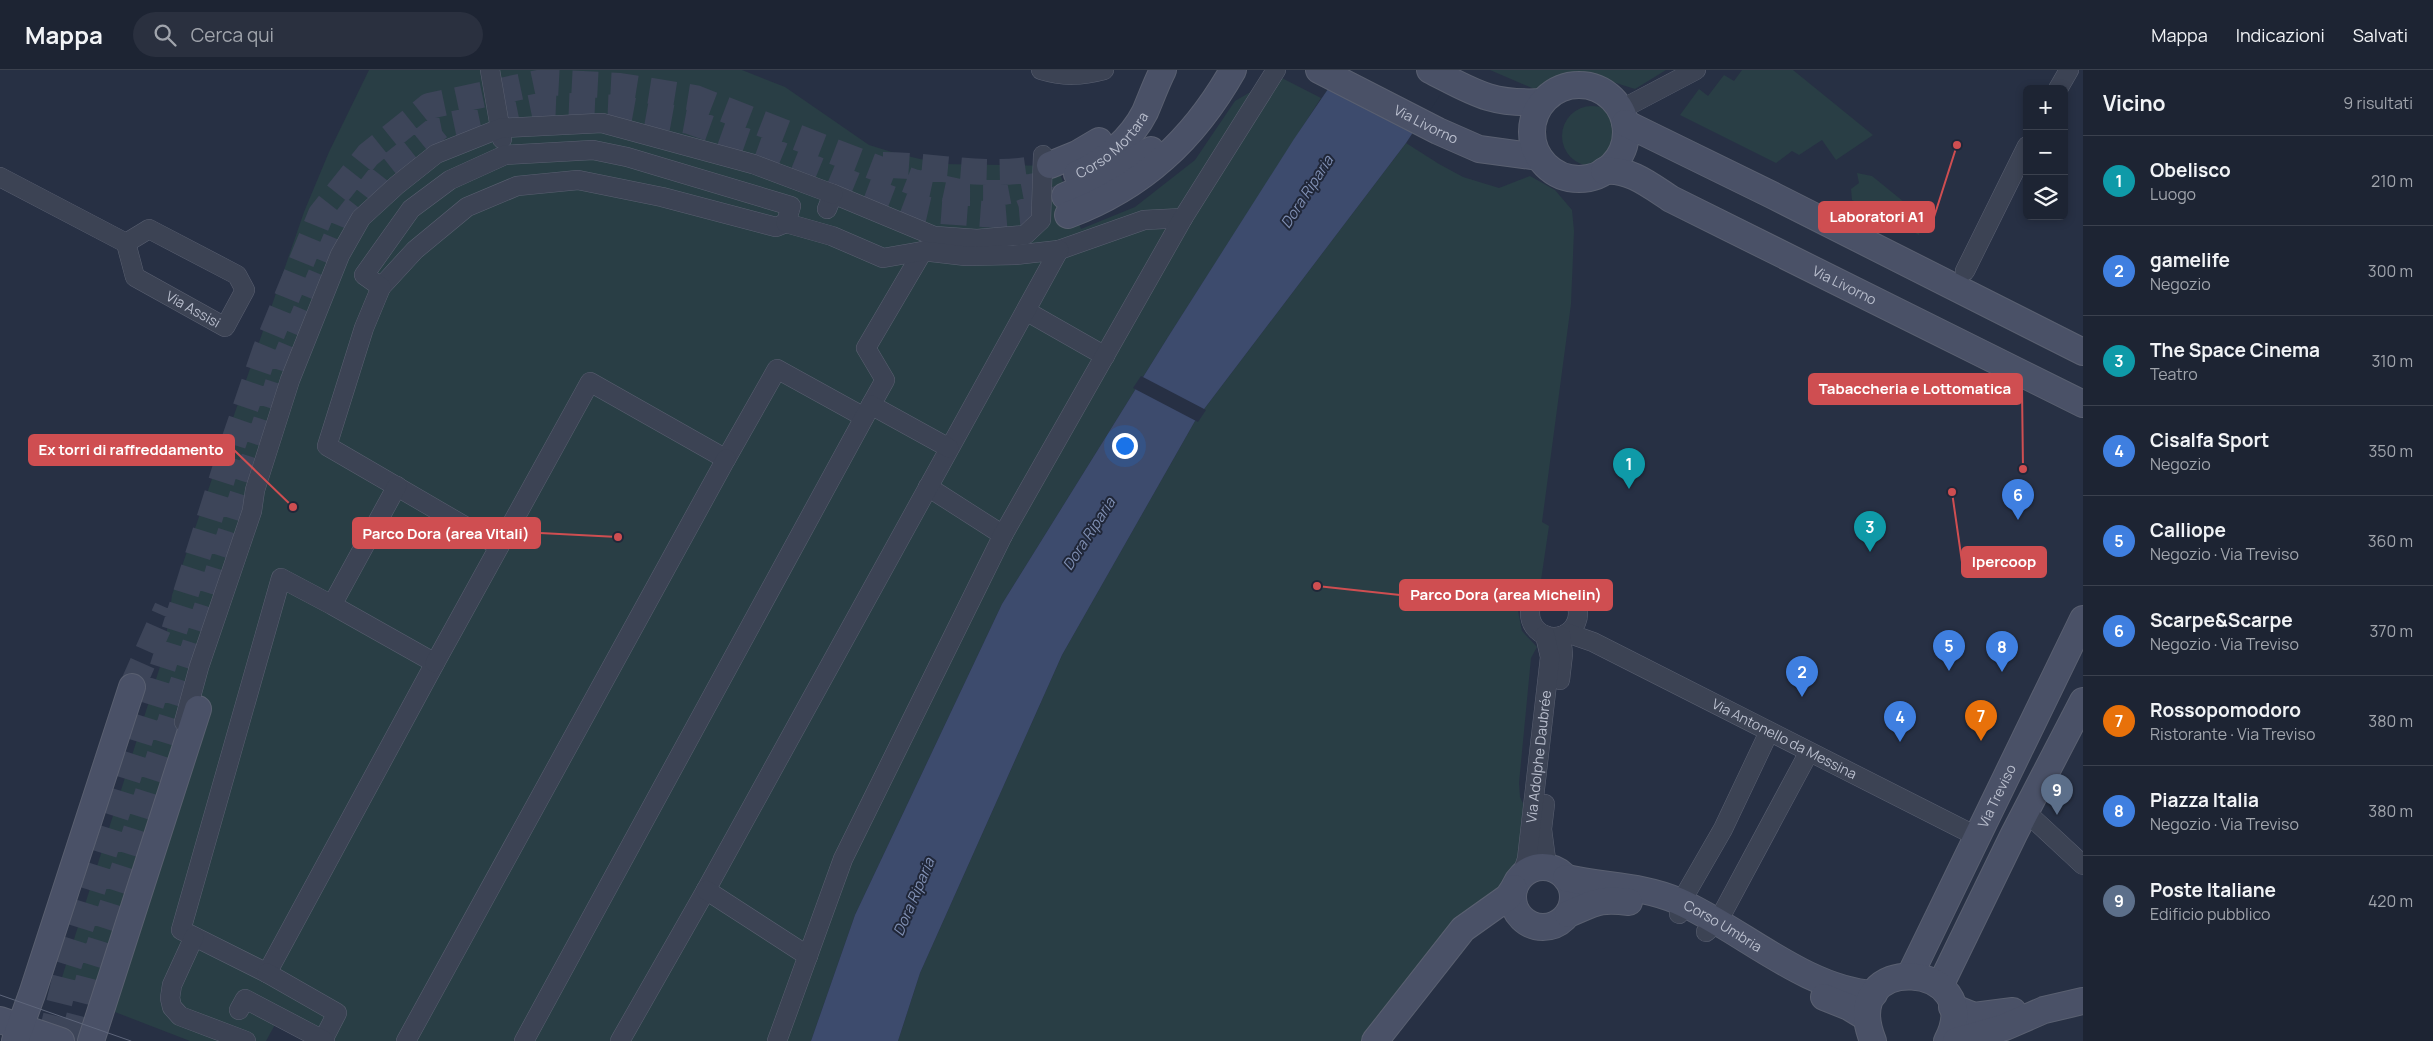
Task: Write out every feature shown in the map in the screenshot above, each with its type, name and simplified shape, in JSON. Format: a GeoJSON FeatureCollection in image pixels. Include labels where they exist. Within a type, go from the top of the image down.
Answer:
{"type":"FeatureCollection","features":[{"type":"Feature","properties":{"kind":"main road","name":"Corso Mortara"},"geometry":{"type":"LineString","coordinates":[[1056,183],[1124,168],[1155,147],[1181,121],[1219,70]]}},
{"type":"Feature","properties":{"kind":"main road"},"geometry":{"type":"LineString","coordinates":[[1056,183],[1096,204],[1128,186],[1161,162],[1196,126],[1234,70]]}},
{"type":"Feature","properties":{"kind":"main road","name":"Via Livorno"},"geometry":{"type":"LineString","coordinates":[[1319,70],[1463,143],[1491,152],[1539,157]]}},
{"type":"Feature","properties":{"kind":"main road"},"geometry":{"type":"LineString","coordinates":[[1430,70],[1465,88],[1502,102],[1542,102]]}},
{"type":"Feature","properties":{"kind":"main road","name":"Corso Mortara"},"geometry":{"type":"LineString","coordinates":[[1056,183],[1081,172],[1106,157],[1132,134],[1158,81]]}},
{"type":"Feature","properties":{"kind":"main road"},"geometry":{"type":"LineString","coordinates":[[1622,117],[1625,138],[1617,159],[1604,171],[1591,178],[1569,178],[1552,170],[1539,157],[1534,147],[1532,131],[1536,110],[1542,102],[1556,91],[1580,85],[1603,92],[1622,117],[2083,352]]}},
{"type":"Feature","properties":{"kind":"main road","name":"Via Livorno"},"geometry":{"type":"LineString","coordinates":[[1604,171],[1621,171],[1633,176],[1671,199],[2083,404]]}},
{"type":"Feature","properties":{"kind":"main road","name":"Via Treviso"},"geometry":{"type":"LineString","coordinates":[[1910,975],[2083,618]]}},
{"type":"Feature","properties":{"kind":"main road"},"geometry":{"type":"LineString","coordinates":[[56,1040],[12,1029],[132,687]]}},
{"type":"Feature","properties":{"kind":"main road"},"geometry":{"type":"LineString","coordinates":[[1947,1041],[1954,1020],[1946,996],[2026,812],[2083,701]]}},
{"type":"Feature","properties":{"kind":"main road"},"geometry":{"type":"LineString","coordinates":[[91,1041],[198,709]]}},
{"type":"Feature","properties":{"kind":"main road"},"geometry":{"type":"LineString","coordinates":[[1375,1041],[1437,964],[1463,928],[1508,897],[1517,882],[1528,870],[1557,873],[1572,890],[1572,904],[1568,914],[1557,923],[1546,927],[1506,922],[1489,928],[1437,964]]}},
{"type":"Feature","properties":{"kind":"main road","name":"Corso Umbria"},"geometry":{"type":"LineString","coordinates":[[1557,873],[1598,884],[1638,888],[1712,927],[1845,990],[1868,1024]]}},
{"type":"Feature","properties":{"kind":"main road"},"geometry":{"type":"LineString","coordinates":[[1517,882],[1513,900],[1517,911],[1526,923]]}},
{"type":"Feature","properties":{"kind":"main road","name":"Corso Umbria"},"geometry":{"type":"LineString","coordinates":[[1568,914],[1591,903],[1608,899],[1680,909]]}},
{"type":"Feature","properties":{"kind":"main road"},"geometry":{"type":"LineString","coordinates":[[1910,975],[1921,976],[1974,1016],[2011,1011],[2044,1010]]}},
{"type":"Feature","properties":{"kind":"main road","name":"Corso Umbria"},"geometry":{"type":"LineString","coordinates":[[1868,1024],[1884,984],[1896,977],[1910,975]]}},
{"type":"Feature","properties":{"kind":"main road"},"geometry":{"type":"LineString","coordinates":[[1956,1041],[2005,1027],[2044,1010],[2083,1001]]}},
{"type":"Feature","properties":{"kind":"street"},"geometry":{"type":"LineString","coordinates":[[490,70],[505,155]]}},
{"type":"Feature","properties":{"kind":"street"},"geometry":{"type":"LineString","coordinates":[[1042,70],[1060,76],[1085,75],[1104,70]]}},
{"type":"Feature","properties":{"kind":"street"},"geometry":{"type":"LineString","coordinates":[[777,1041],[843,859],[1003,535],[1183,218],[1276,70]]}},
{"type":"Feature","properties":{"kind":"street"},"geometry":{"type":"LineString","coordinates":[[1622,117],[1696,70]]}},
{"type":"Feature","properties":{"kind":"street"},"geometry":{"type":"LineString","coordinates":[[2060,85],[2069,70]]}},
{"type":"Feature","properties":{"kind":"street"},"geometry":{"type":"LineString","coordinates":[[92,1015],[199,667],[252,510],[255,490],[290,380],[340,255],[361,218],[397,185],[436,154],[501,128],[602,123],[753,164],[830,202],[893,221],[934,236],[977,239],[1025,235],[1041,220],[1056,183]]}},
{"type":"Feature","properties":{"kind":"street"},"geometry":{"type":"LineString","coordinates":[[381,287],[364,275],[411,209],[450,180],[505,155],[593,150],[627,157],[790,206],[786,223]]}},
{"type":"Feature","properties":{"kind":"street"},"geometry":{"type":"LineString","coordinates":[[1964,270],[2023,154]]}},
{"type":"Feature","properties":{"kind":"street"},"geometry":{"type":"LineString","coordinates":[[0,177],[126,243]]}},
{"type":"Feature","properties":{"kind":"street"},"geometry":{"type":"LineString","coordinates":[[499,546],[328,446],[364,328],[381,287],[415,250],[467,207],[517,186],[578,180],[662,197],[776,227],[786,223],[832,236],[883,258],[923,251],[966,256],[1015,255],[1059,250],[1144,220],[1183,218]]}},
{"type":"Feature","properties":{"kind":"street","name":"Via Assisi"},"geometry":{"type":"LineString","coordinates":[[148,229],[236,275],[245,290],[225,327],[135,277],[126,243],[148,229]]}},
{"type":"Feature","properties":{"kind":"street"},"geometry":{"type":"LineString","coordinates":[[620,1041],[706,890],[1059,250]]}},
{"type":"Feature","properties":{"kind":"street"},"geometry":{"type":"LineString","coordinates":[[524,1041],[885,380],[866,348],[923,251]]}},
{"type":"Feature","properties":{"kind":"street"},"geometry":{"type":"LineString","coordinates":[[1026,311],[1105,356]]}},
{"type":"Feature","properties":{"kind":"street"},"geometry":{"type":"LineString","coordinates":[[406,1041],[777,369],[949,448]]}},
{"type":"Feature","properties":{"kind":"street"},"geometry":{"type":"LineString","coordinates":[[267,973],[590,382],[726,459]]}},
{"type":"Feature","properties":{"kind":"street"},"geometry":{"type":"LineString","coordinates":[[332,605],[397,486]]}},
{"type":"Feature","properties":{"kind":"street"},"geometry":{"type":"LineString","coordinates":[[928,487],[1003,535]]}},
{"type":"Feature","properties":{"kind":"street"},"geometry":{"type":"LineString","coordinates":[[239,1010],[245,1000],[324,1040],[337,1013],[267,973],[181,930],[281,578],[435,664]]}},
{"type":"Feature","properties":{"kind":"street","name":"Via Adolphe Daubrée"},"geometry":{"type":"LineString","coordinates":[[1558,634],[1538,630],[1531,616],[1531,608],[1538,595],[1553,589],[1568,593],[1577,606],[1578,614]]}},
{"type":"Feature","properties":{"kind":"street"},"geometry":{"type":"LineString","coordinates":[[1558,634],[1576,622],[1578,614]]}},
{"type":"Feature","properties":{"kind":"street"},"geometry":{"type":"LineString","coordinates":[[1578,614],[1593,642]]}},
{"type":"Feature","properties":{"kind":"street","name":"Via Adolphe Daubrée"},"geometry":{"type":"LineString","coordinates":[[1557,873],[1542,829],[1563,654],[1558,634]]}},
{"type":"Feature","properties":{"kind":"street","name":"Via Adolphe Daubrée"},"geometry":{"type":"LineString","coordinates":[[1517,882],[1527,859],[1550,658],[1558,634]]}},
{"type":"Feature","properties":{"kind":"street","name":"Via Antonello da Messina"},"geometry":{"type":"LineString","coordinates":[[1558,634],[1593,642],[1976,836]]}},
{"type":"Feature","properties":{"kind":"street"},"geometry":{"type":"LineString","coordinates":[[1680,909],[1722,829],[1769,732]]}},
{"type":"Feature","properties":{"kind":"street"},"geometry":{"type":"LineString","coordinates":[[1712,927],[1809,752]]}},
{"type":"Feature","properties":{"kind":"street"},"geometry":{"type":"LineString","coordinates":[[2026,812],[2083,865]]}},
{"type":"Feature","properties":{"kind":"street"},"geometry":{"type":"LineString","coordinates":[[706,890],[808,956]]}},
{"type":"Feature","properties":{"kind":"street"},"geometry":{"type":"LineString","coordinates":[[194,937],[172,985],[170,998],[172,1007],[180,1016],[246,1041]]}},
{"type":"Feature","properties":{"kind":"shaded area"},"geometry":{"type":"Polygon","coordinates":[[[369,70],[742,70],[785,87],[869,145],[895,153],[941,164],[1057,166],[1081,229],[1135,207],[1195,160],[1235,101],[1278,76],[1321,98],[1168,337],[1002,604],[855,915],[811,1041],[315,1041],[277,1021],[266,1041],[190,1041],[58,990],[163,657],[172,595],[304,212],[329,152],[369,70]]]}},
{"type":"Feature","properties":{"kind":"shaded area"},"geometry":{"type":"Polygon","coordinates":[[[1490,70],[1666,70],[1635,89],[1578,71],[1539,91],[1490,70]]]}},
{"type":"Feature","properties":{"kind":"shaded area"},"geometry":{"type":"Polygon","coordinates":[[[1742,70],[1793,70],[1873,135],[1836,160],[1822,140],[1799,155],[1792,151],[1776,163],[1680,115],[1699,89],[1708,96],[1724,75],[1734,81],[1742,70]]]}},
{"type":"Feature","properties":{"kind":"shaded area"},"geometry":{"type":"Polygon","coordinates":[[[1592,106],[1608,111],[1613,115],[1617,120],[1622,136],[1617,152],[1613,157],[1608,161],[1592,166],[1576,161],[1571,157],[1567,152],[1562,136],[1567,120],[1571,115],[1576,111],[1592,106]]]}},
{"type":"Feature","properties":{"kind":"shaded area"},"geometry":{"type":"Polygon","coordinates":[[[1406,143],[1463,177],[1499,188],[1530,176],[1555,190],[1572,210],[1574,231],[1571,304],[1542,522],[1549,526],[1541,580],[1524,593],[1518,611],[1522,631],[1537,647],[1531,658],[1519,783],[1520,797],[1525,808],[1521,854],[1502,891],[1453,927],[1361,1041],[898,1041],[920,973],[1062,655],[1195,421],[1406,143]]]}},
{"type":"Feature","properties":{"kind":"shaded area"},"geometry":{"type":"Polygon","coordinates":[[[1857,173],[1872,176],[1920,215],[1919,235],[1852,200],[1851,189],[1859,183],[1857,173]]]}},
{"type":"Feature","properties":{"kind":"water","name":"Dora Riparia"},"geometry":{"type":"Polygon","coordinates":[[[1341,70],[1454,70],[1406,143],[1195,421],[1062,655],[920,973],[898,1041],[811,1041],[855,915],[1002,604],[1168,337],[1294,139],[1341,70]]]}},
{"type":"Feature","properties":{"kind":"pier"},"geometry":{"type":"Polygon","coordinates":[[[1338,70],[1457,70],[1414,134],[1403,128],[1404,125],[1338,70]]]}},
{"type":"Feature","properties":{"kind":"pier"},"geometry":{"type":"Polygon","coordinates":[[[1141,376],[1206,410],[1198,422],[1133,388],[1141,376]]]}},
{"type":"Feature","properties":{"kind":"tunnel"},"geometry":{"type":"LineString","coordinates":[[50,1041],[67,971],[233,444],[265,351],[321,214],[368,155],[429,106],[543,82],[620,86],[695,98],[913,182],[964,193],[998,193],[1056,182]]}},
{"type":"Feature","properties":{"kind":"tunnel"},"geometry":{"type":"LineString","coordinates":[[73,1041],[89,978],[286,358],[341,226],[384,171],[439,127],[545,105],[618,108],[689,121],[762,147],[907,205],[929,210],[997,215],[1021,213],[1065,196]]}},
{"type":"Feature","properties":{"kind":"tunnel"},"geometry":{"type":"LineString","coordinates":[[883,165],[987,172],[1029,170],[1050,165]]}},
{"type":"Feature","properties":{"kind":"tunnel"},"geometry":{"type":"LineString","coordinates":[[132,687],[167,608]]}},
{"type":"Feature","properties":{"kind":"tram line"},"geometry":{"type":"LineString","coordinates":[[0,995],[131,1041]]}},
{"type":"Feature","properties":{"kind":"place","name":"Laboratori A1"},"geometry":{"type":"Point","coordinates":[1957,145]}},
{"type":"Feature","properties":{"kind":"place","name":"Tabaccheria e Lottomatica"},"geometry":{"type":"Point","coordinates":[2023,469]}},
{"type":"Feature","properties":{"kind":"place","name":"Obelisco"},"geometry":{"type":"Point","coordinates":[1629,489]}},
{"type":"Feature","properties":{"kind":"place","name":"Ipercoop"},"geometry":{"type":"Point","coordinates":[1952,492]}},
{"type":"Feature","properties":{"kind":"place","name":"Ex torri di raffreddamento"},"geometry":{"type":"Point","coordinates":[293,507]}},
{"type":"Feature","properties":{"kind":"place","name":"Scarpe&Scarpe"},"geometry":{"type":"Point","coordinates":[2018,520]}},
{"type":"Feature","properties":{"kind":"place","name":"Parco Dora (area Vitali)"},"geometry":{"type":"Point","coordinates":[618,537]}},
{"type":"Feature","properties":{"kind":"place","name":"The Space Cinema"},"geometry":{"type":"Point","coordinates":[1870,552]}},
{"type":"Feature","properties":{"kind":"place","name":"Parco Dora (area Michelin)"},"geometry":{"type":"Point","coordinates":[1317,586]}},
{"type":"Feature","properties":{"kind":"place","name":"Calliope"},"geometry":{"type":"Point","coordinates":[1949,671]}},
{"type":"Feature","properties":{"kind":"place","name":"Piazza Italia"},"geometry":{"type":"Point","coordinates":[2002,672]}},
{"type":"Feature","properties":{"kind":"place","name":"gamelife"},"geometry":{"type":"Point","coordinates":[1802,697]}},
{"type":"Feature","properties":{"kind":"place","name":"Rossopomodoro"},"geometry":{"type":"Point","coordinates":[1981,741]}},
{"type":"Feature","properties":{"kind":"place","name":"Cisalfa Sport"},"geometry":{"type":"Point","coordinates":[1900,742]}},
{"type":"Feature","properties":{"kind":"place","name":"Poste Italiane"},"geometry":{"type":"Point","coordinates":[2057,815]}}]}
